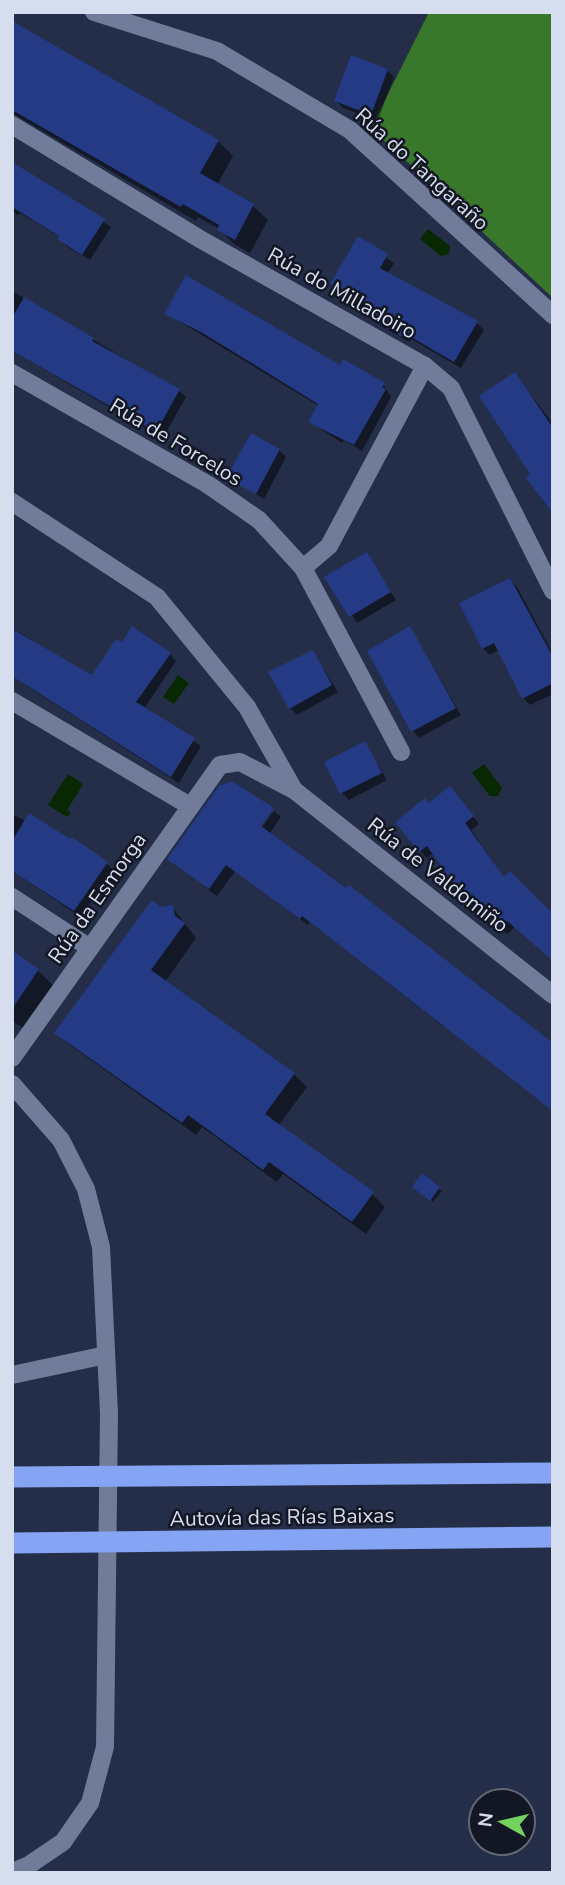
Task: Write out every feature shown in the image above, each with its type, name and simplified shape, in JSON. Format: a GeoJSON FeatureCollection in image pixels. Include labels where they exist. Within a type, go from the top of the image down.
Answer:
{"type":"FeatureCollection","features":[{"type":"Feature","properties":{"kind":"highway","name":"Autovía das Rías Baixas"},"geometry":{"type":"LineString","coordinates":[[12,1477],[553,1473]]}},
{"type":"Feature","properties":{"kind":"highway","name":"Autovía das Rías Baixas"},"geometry":{"type":"LineString","coordinates":[[12,1543],[553,1537]]}},
{"type":"Feature","properties":{"kind":"street","name":"Rúa do Tangaraño"},"geometry":{"type":"LineString","coordinates":[[94,12],[217,51],[350,130],[553,315]]}},
{"type":"Feature","properties":{"kind":"street","name":"Rúa do Milladoiro"},"geometry":{"type":"LineString","coordinates":[[12,125],[200,239],[425,366],[451,387],[553,591]]}},
{"type":"Feature","properties":{"kind":"street"},"geometry":{"type":"LineString","coordinates":[[303,568],[329,546],[425,366]]}},
{"type":"Feature","properties":{"kind":"street","name":"Rúa de Forcelos"},"geometry":{"type":"LineString","coordinates":[[12,373],[207,484],[259,520],[303,568],[401,752]]}},
{"type":"Feature","properties":{"kind":"street","name":"Rúa de Valdomiño"},"geometry":{"type":"LineString","coordinates":[[12,502],[157,597],[247,707],[295,790]]}},
{"type":"Feature","properties":{"kind":"street"},"geometry":{"type":"LineString","coordinates":[[12,701],[190,806]]}},
{"type":"Feature","properties":{"kind":"street","name":"Rúa de Valdomiño"},"geometry":{"type":"LineString","coordinates":[[220,765],[240,762],[295,790],[553,995]]}},
{"type":"Feature","properties":{"kind":"street","name":"Rúa da Esmorga"},"geometry":{"type":"LineString","coordinates":[[12,1058],[18,1038],[90,948],[220,765]]}},
{"type":"Feature","properties":{"kind":"street"},"geometry":{"type":"LineString","coordinates":[[12,897],[90,948]]}},
{"type":"Feature","properties":{"kind":"street"},"geometry":{"type":"LineString","coordinates":[[12,1084],[61,1140],[86,1189],[102,1247],[109,1413],[105,1747],[90,1803],[63,1842],[12,1872]]}},
{"type":"Feature","properties":{"kind":"street"},"geometry":{"type":"LineString","coordinates":[[12,1375],[106,1355]]}},
{"type":"Feature","properties":{"kind":"green space"},"geometry":{"type":"Polygon","coordinates":[[[429,12],[553,12],[553,298],[371,128],[429,12]]]}},
{"type":"Feature","properties":{"kind":"shaded area"},"geometry":{"type":"Polygon","coordinates":[[[428,229],[450,246],[449,254],[441,256],[420,239],[428,229]]]}},
{"type":"Feature","properties":{"kind":"shaded area"},"geometry":{"type":"Polygon","coordinates":[[[178,675],[189,683],[174,704],[163,697],[178,675]]]}},
{"type":"Feature","properties":{"kind":"shaded area"},"geometry":{"type":"Polygon","coordinates":[[[484,764],[502,788],[498,796],[490,796],[472,773],[484,764]]]}},
{"type":"Feature","properties":{"kind":"shaded area"},"geometry":{"type":"Polygon","coordinates":[[[68,774],[83,784],[67,810],[71,813],[67,817],[48,805],[68,774]]]}},
{"type":"Feature","properties":{"kind":"building"},"geometry":{"type":"Polygon","coordinates":[[[12,21],[219,140],[200,173],[254,204],[235,240],[217,230],[219,225],[183,204],[181,207],[12,110],[12,21]]]}},
{"type":"Feature","properties":{"kind":"building"},"geometry":{"type":"Polygon","coordinates":[[[351,55],[388,69],[371,115],[334,101],[351,55]]]}},
{"type":"Feature","properties":{"kind":"building"},"geometry":{"type":"Polygon","coordinates":[[[12,162],[105,219],[82,255],[57,239],[59,236],[12,207],[12,162]]]}},
{"type":"Feature","properties":{"kind":"building"},"geometry":{"type":"Polygon","coordinates":[[[358,236],[388,254],[380,268],[478,321],[454,362],[404,333],[402,337],[370,319],[375,310],[330,284],[358,236]]]}},
{"type":"Feature","properties":{"kind":"building"},"geometry":{"type":"Polygon","coordinates":[[[186,275],[340,365],[343,359],[385,383],[382,387],[386,389],[354,445],[308,422],[318,404],[201,332],[164,314],[186,275]]]}},
{"type":"Feature","properties":{"kind":"building"},"geometry":{"type":"Polygon","coordinates":[[[24,297],[94,338],[92,341],[180,389],[156,432],[12,351],[12,318],[24,297]]]}},
{"type":"Feature","properties":{"kind":"building"},"geometry":{"type":"Polygon","coordinates":[[[515,372],[553,428],[553,513],[526,478],[530,474],[479,396],[515,372]]]}},
{"type":"Feature","properties":{"kind":"building"},"geometry":{"type":"Polygon","coordinates":[[[251,433],[280,449],[256,494],[226,478],[251,433]]]}},
{"type":"Feature","properties":{"kind":"building"},"geometry":{"type":"Polygon","coordinates":[[[367,552],[391,592],[349,617],[324,577],[367,552]]]}},
{"type":"Feature","properties":{"kind":"building"},"geometry":{"type":"Polygon","coordinates":[[[510,578],[553,657],[553,683],[522,699],[494,643],[482,649],[459,603],[510,578]]]}},
{"type":"Feature","properties":{"kind":"building"},"geometry":{"type":"Polygon","coordinates":[[[132,626],[171,653],[136,702],[195,738],[171,777],[12,676],[12,629],[92,675],[116,639],[122,642],[132,626]]]}},
{"type":"Feature","properties":{"kind":"building"},"geometry":{"type":"Polygon","coordinates":[[[410,626],[456,708],[411,732],[367,651],[410,626]]]}},
{"type":"Feature","properties":{"kind":"building"},"geometry":{"type":"Polygon","coordinates":[[[313,650],[332,685],[289,709],[268,672],[313,650]]]}},
{"type":"Feature","properties":{"kind":"building"},"geometry":{"type":"Polygon","coordinates":[[[365,741],[382,773],[340,794],[324,762],[365,741]]]}},
{"type":"Feature","properties":{"kind":"building"},"geometry":{"type":"Polygon","coordinates":[[[232,781],[274,808],[261,826],[346,888],[349,885],[553,1043],[553,1111],[302,916],[300,919],[226,865],[209,889],[167,859],[219,786],[232,781]]]}},
{"type":"Feature","properties":{"kind":"building"},"geometry":{"type":"Polygon","coordinates":[[[450,786],[474,816],[465,823],[504,877],[510,871],[553,914],[553,961],[507,921],[499,928],[462,891],[460,893],[427,846],[419,852],[395,822],[425,798],[428,803],[450,786]]]}},
{"type":"Feature","properties":{"kind":"building"},"geometry":{"type":"Polygon","coordinates":[[[29,813],[70,839],[72,837],[108,862],[74,911],[12,871],[12,841],[29,813]]]}},
{"type":"Feature","properties":{"kind":"building"},"geometry":{"type":"Polygon","coordinates":[[[152,900],[161,907],[173,905],[175,916],[185,923],[151,970],[295,1073],[265,1114],[374,1192],[352,1222],[269,1162],[263,1170],[188,1115],[182,1123],[54,1033],[152,900]]]}},
{"type":"Feature","properties":{"kind":"building"},"geometry":{"type":"Polygon","coordinates":[[[12,951],[39,969],[12,1009],[12,951]]]}},
{"type":"Feature","properties":{"kind":"building"},"geometry":{"type":"Polygon","coordinates":[[[422,1173],[440,1187],[430,1201],[412,1187],[422,1173]]]}}]}
